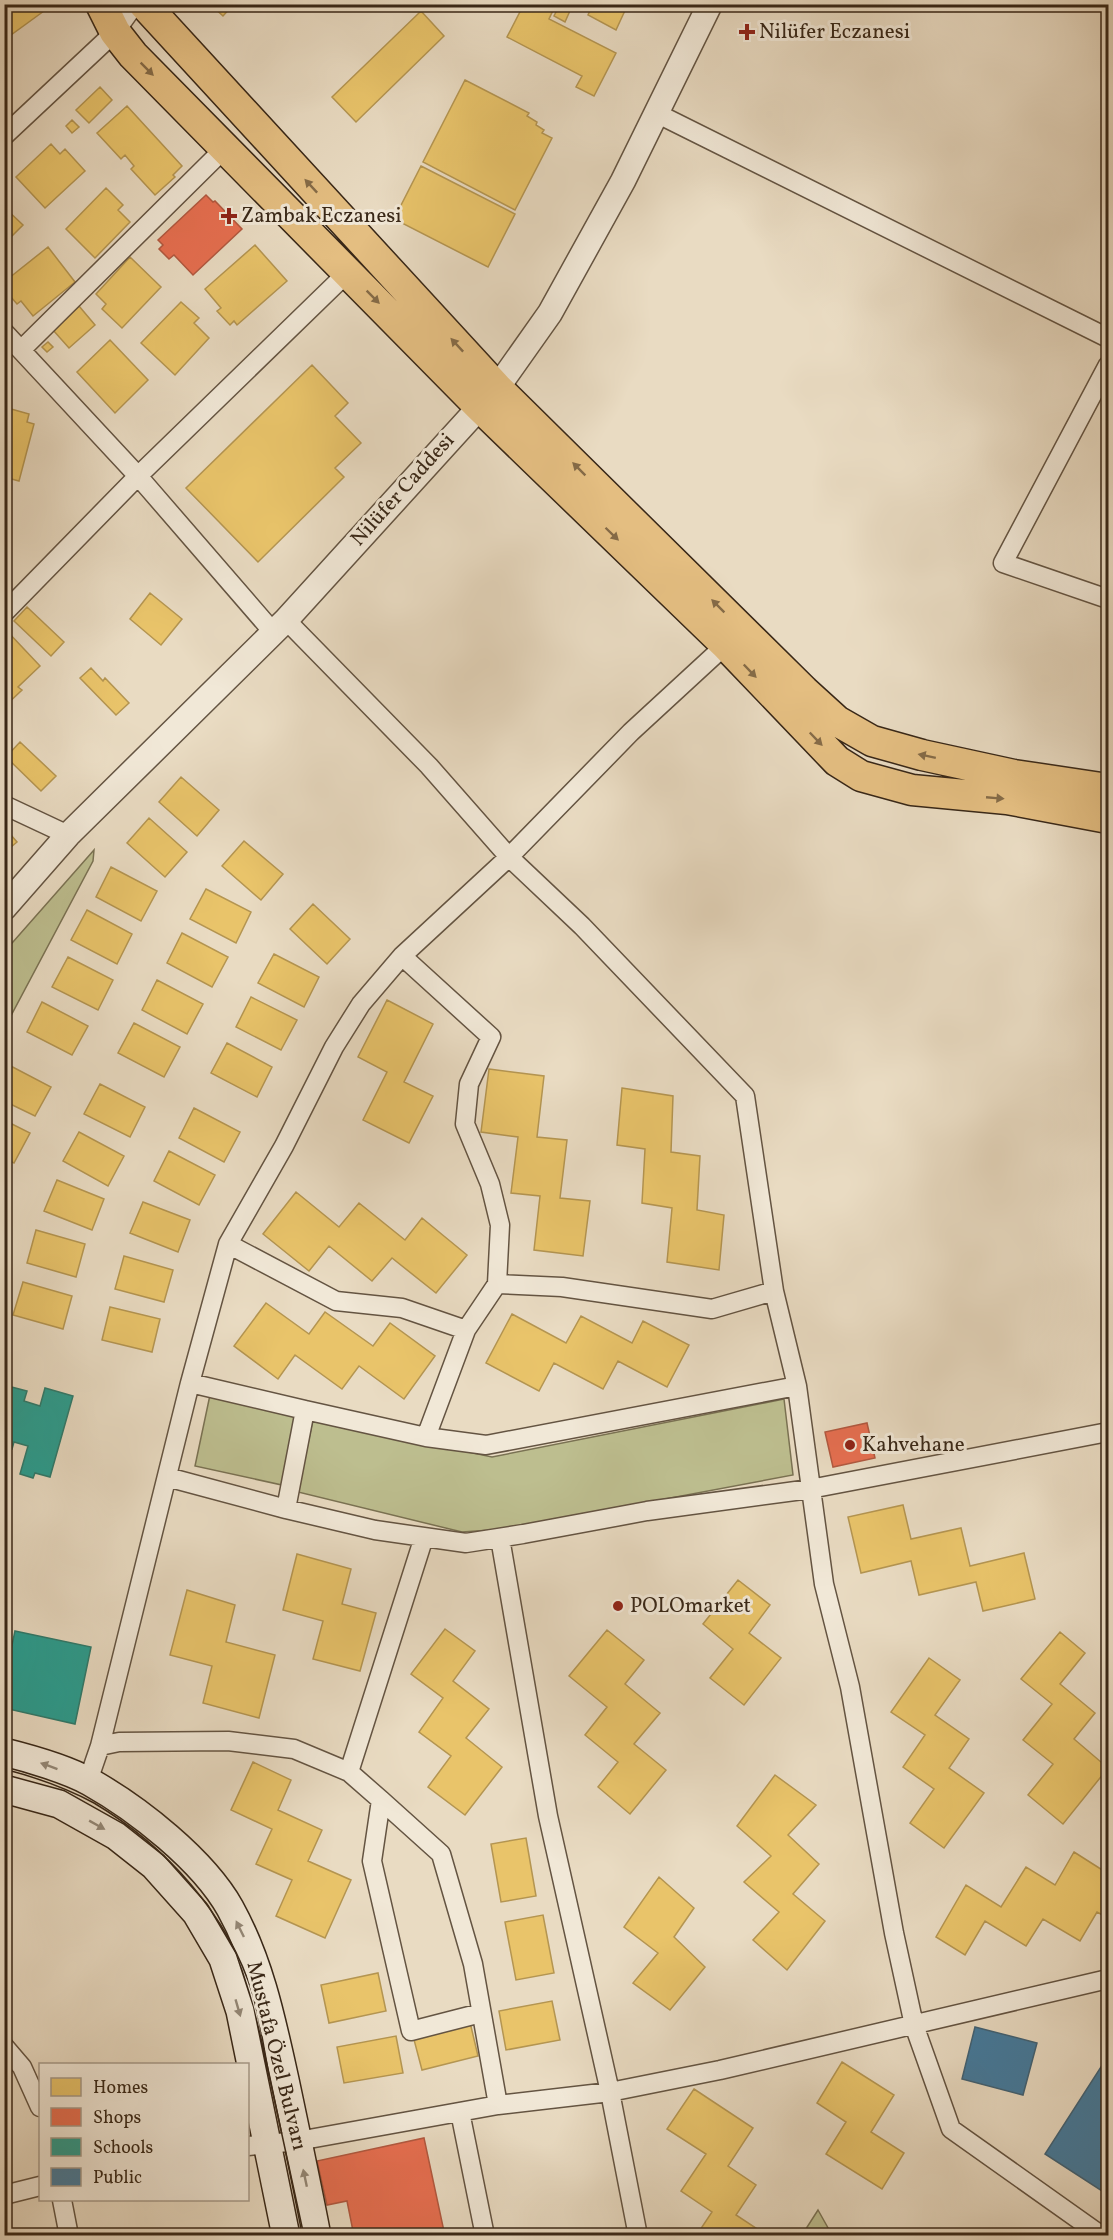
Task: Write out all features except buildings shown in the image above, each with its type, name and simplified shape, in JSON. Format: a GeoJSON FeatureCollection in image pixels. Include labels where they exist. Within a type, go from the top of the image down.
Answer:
{"type":"FeatureCollection","features":[{"type":"Feature","properties":{"kind":"main road"},"geometry":{"type":"LineString","coordinates":[[101,4],[115,32],[133,55],[348,272],[488,397],[733,637],[837,761],[861,776],[912,790],[1007,799],[1108,818]]}},
{"type":"Feature","properties":{"kind":"main road"},"geometry":{"type":"LineString","coordinates":[[144,4],[488,397]]}},
{"type":"Feature","properties":{"kind":"main road"},"geometry":{"type":"LineString","coordinates":[[733,637],[804,691],[837,721],[872,741],[922,755],[1014,775],[1108,789]]}},
{"type":"Feature","properties":{"kind":"main road","name":"Mustafa Özel Bulvarı"},"geometry":{"type":"LineString","coordinates":[[4,1752],[24,1757],[88,1781],[141,1815],[194,1861],[229,1907],[253,1957],[270,2010],[317,2235]]}},
{"type":"Feature","properties":{"kind":"main road","name":"Mustafa Özel Bulvarı"},"geometry":{"type":"LineString","coordinates":[[4,1789],[59,1804],[116,1836],[154,1866],[196,1913],[223,1959],[240,2011],[247,2063]]}},
{"type":"Feature","properties":{"kind":"main road","name":"Mustafa Özel Bulvarı"},"geometry":{"type":"LineString","coordinates":[[249,2078],[258,2144],[286,2235]]}},
{"type":"Feature","properties":{"kind":"street"},"geometry":{"type":"LineString","coordinates":[[4,136],[115,32],[135,4]]}},
{"type":"Feature","properties":{"kind":"street","name":"Nilüfer Caddesi"},"geometry":{"type":"LineString","coordinates":[[4,908],[68,835],[280,626],[488,397],[550,313],[623,181],[710,4]]}},
{"type":"Feature","properties":{"kind":"street"},"geometry":{"type":"LineString","coordinates":[[656,113],[1108,338]]}},
{"type":"Feature","properties":{"kind":"street"},"geometry":{"type":"LineString","coordinates":[[21,350],[225,148]]}},
{"type":"Feature","properties":{"kind":"street"},"geometry":{"type":"LineString","coordinates":[[4,613],[138,476],[348,272]]}},
{"type":"Feature","properties":{"kind":"street"},"geometry":{"type":"LineString","coordinates":[[4,332],[280,626],[429,766],[509,857],[582,926],[745,1096],[774,1291],[797,1386],[824,1584],[850,1687],[894,1933],[914,2025],[951,2130],[1102,2235]]}},
{"type":"Feature","properties":{"kind":"street"},"geometry":{"type":"LineString","coordinates":[[1108,365],[1003,563],[1108,599]]}},
{"type":"Feature","properties":{"kind":"street"},"geometry":{"type":"LineString","coordinates":[[88,1781],[100,1746],[166,1477],[228,1244],[284,1146],[334,1047],[361,1004],[402,956],[509,857],[631,732],[733,637]]}},
{"type":"Feature","properties":{"kind":"street"},"geometry":{"type":"LineString","coordinates":[[4,805],[68,835]]}},
{"type":"Feature","properties":{"kind":"street"},"geometry":{"type":"LineString","coordinates":[[402,956],[491,1037],[469,1084],[465,1125],[490,1184],[500,1225],[497,1284],[466,1330],[426,1437]]}},
{"type":"Feature","properties":{"kind":"street"},"geometry":{"type":"LineString","coordinates":[[228,1244],[336,1301],[402,1308],[466,1330]]}},
{"type":"Feature","properties":{"kind":"street"},"geometry":{"type":"LineString","coordinates":[[497,1284],[562,1287],[712,1309],[774,1291]]}},
{"type":"Feature","properties":{"kind":"street"},"geometry":{"type":"LineString","coordinates":[[190,1383],[426,1437],[486,1445],[797,1386]]}},
{"type":"Feature","properties":{"kind":"street"},"geometry":{"type":"LineString","coordinates":[[286,1509],[305,1410]]}},
{"type":"Feature","properties":{"kind":"street"},"geometry":{"type":"LineString","coordinates":[[166,1477],[375,1530],[466,1543],[647,1511],[810,1489],[1108,1432]]}},
{"type":"Feature","properties":{"kind":"street"},"geometry":{"type":"LineString","coordinates":[[349,1772],[424,1537]]}},
{"type":"Feature","properties":{"kind":"street"},"geometry":{"type":"LineString","coordinates":[[501,1538],[549,1816],[610,2092],[638,2235]]}},
{"type":"Feature","properties":{"kind":"street"},"geometry":{"type":"LineString","coordinates":[[100,1746],[119,1742],[228,1741],[294,1749],[349,1772],[441,1854],[473,1964],[498,2105]]}},
{"type":"Feature","properties":{"kind":"street"},"geometry":{"type":"LineString","coordinates":[[381,1800],[372,1861],[411,2031],[481,2013]]}},
{"type":"Feature","properties":{"kind":"street"},"geometry":{"type":"LineString","coordinates":[[258,2144],[298,2141],[498,2105],[610,2092],[720,2070],[1108,1979]]}},
{"type":"Feature","properties":{"kind":"street"},"geometry":{"type":"LineString","coordinates":[[4,2046],[22,2067],[39,2105]]}},
{"type":"Feature","properties":{"kind":"street"},"geometry":{"type":"LineString","coordinates":[[460,2112],[485,2235]]}},
{"type":"Feature","properties":{"kind":"street"},"geometry":{"type":"LineString","coordinates":[[4,2195],[39,2186]]}},
{"type":"Feature","properties":{"kind":"street"},"geometry":{"type":"LineString","coordinates":[[62,2201],[69,2235]]}},
{"type":"Feature","properties":{"kind":"green space"},"geometry":{"type":"Polygon","coordinates":[[[94,850],[93,861],[5,1027],[5,951],[94,850]]]}},
{"type":"Feature","properties":{"kind":"green space"},"geometry":{"type":"Polygon","coordinates":[[[210,1395],[297,1414],[282,1485],[195,1466],[210,1395]]]}},
{"type":"Feature","properties":{"kind":"green space"},"geometry":{"type":"Polygon","coordinates":[[[784,1399],[793,1475],[505,1529],[462,1532],[298,1492],[313,1419],[492,1457],[784,1399]]]}},
{"type":"Feature","properties":{"kind":"green space"},"geometry":{"type":"Polygon","coordinates":[[[818,2210],[832,2235],[802,2235],[818,2210]]]}},
{"type":"Feature","properties":{"kind":"tram line"},"geometry":{"type":"LineString","coordinates":[[4,1769],[72,1792],[120,1820],[169,1861],[211,1910],[242,1965],[253,1995],[304,2236]]}},
{"type":"Feature","properties":{"kind":"place","name":"Nilüfer Eczanesi"},"geometry":{"type":"Point","coordinates":[747,32]}},
{"type":"Feature","properties":{"kind":"place","name":"Zambak Eczanesi"},"geometry":{"type":"Point","coordinates":[229,216]}},
{"type":"Feature","properties":{"kind":"place","name":"Kahvehane"},"geometry":{"type":"Point","coordinates":[850,1445]}},
{"type":"Feature","properties":{"kind":"place","name":"POLOmarket"},"geometry":{"type":"Point","coordinates":[618,1606]}}]}
